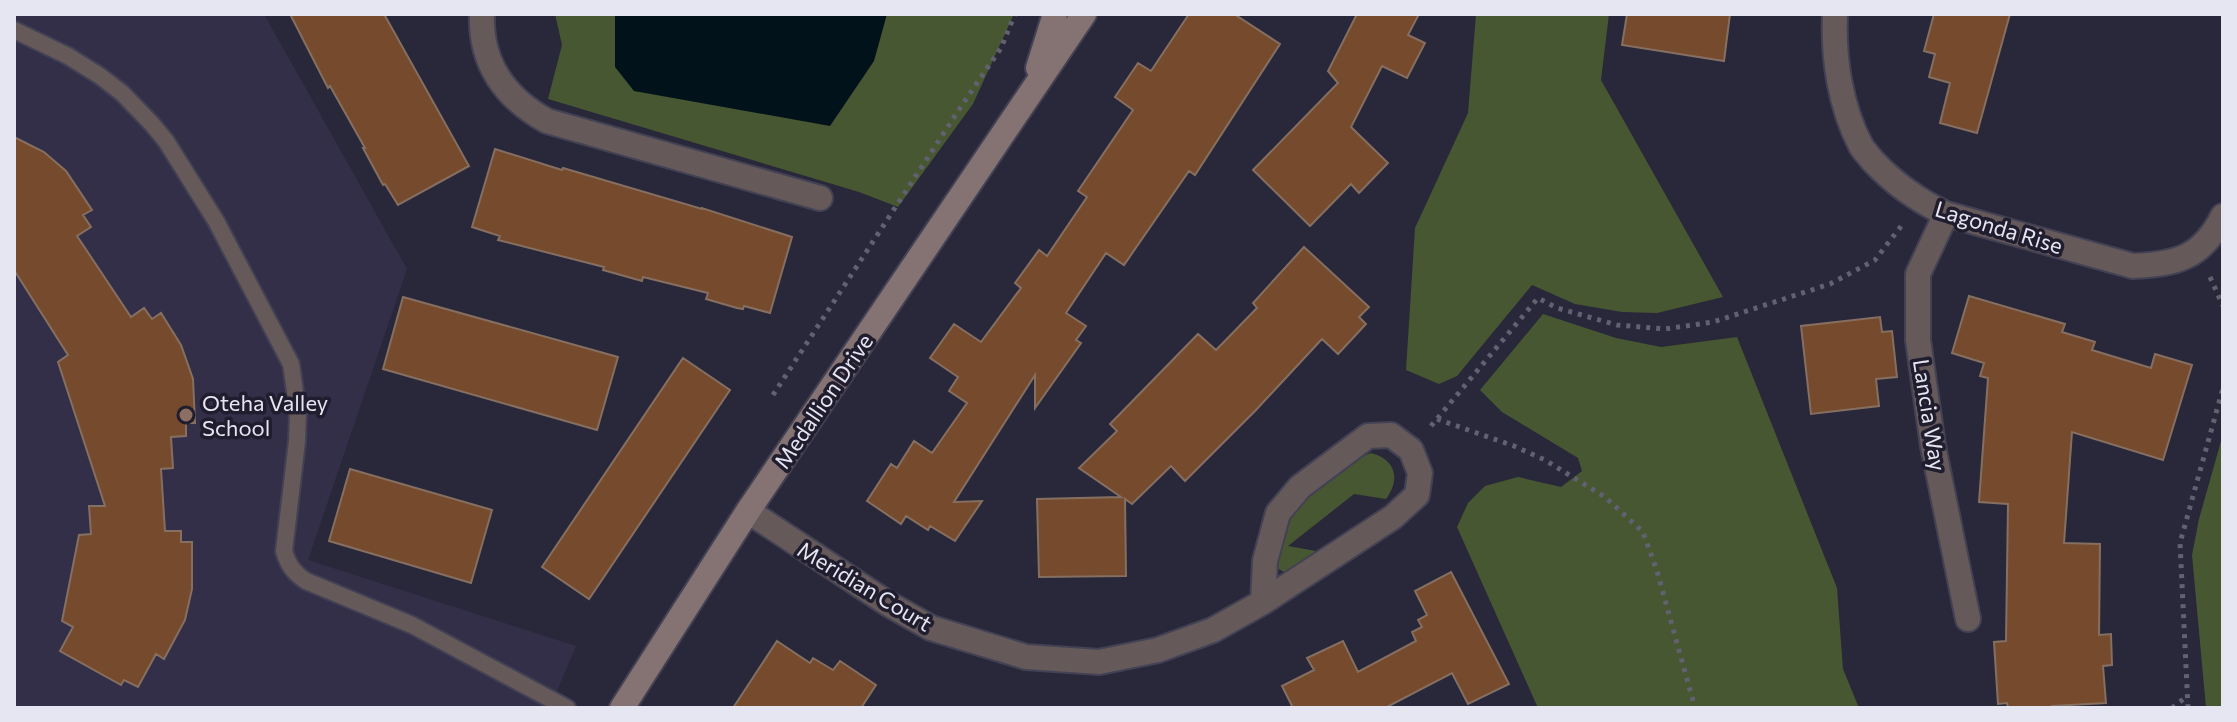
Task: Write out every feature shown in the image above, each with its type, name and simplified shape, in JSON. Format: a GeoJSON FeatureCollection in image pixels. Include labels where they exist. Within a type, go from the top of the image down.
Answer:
{"type":"FeatureCollection","features":[{"type":"Feature","properties":{"kind":"street"},"geometry":{"type":"LineString","coordinates":[[482,14],[488,61],[515,99],[547,121],[820,198]]}},
{"type":"Feature","properties":{"kind":"street","name":"Medallion Drive"},"geometry":{"type":"LineString","coordinates":[[1028,97],[1055,14]]}},
{"type":"Feature","properties":{"kind":"street","name":"Medallion Drive"},"geometry":{"type":"LineString","coordinates":[[622,708],[748,511],[1084,14]]}},
{"type":"Feature","properties":{"kind":"street","name":"Lagonda Rise"},"geometry":{"type":"LineString","coordinates":[[1835,14],[1834,41],[1839,82],[1862,148],[1888,178],[1919,202],[1946,214],[2133,266],[2164,264],[2195,252],[2214,233],[2223,216]]}},
{"type":"Feature","properties":{"kind":"street","name":"Lancia Way"},"geometry":{"type":"LineString","coordinates":[[1946,214],[1918,274],[1918,340],[1933,446],[1968,619]]}},
{"type":"Feature","properties":{"kind":"street"},"geometry":{"type":"LineString","coordinates":[[1263,602],[1265,561],[1278,513],[1300,487],[1368,436],[1391,435],[1411,450]]}},
{"type":"Feature","properties":{"kind":"street","name":"Meridian Court"},"geometry":{"type":"LineString","coordinates":[[748,511],[887,603],[931,628],[1026,657],[1099,662],[1158,650],[1213,630],[1263,602],[1393,517],[1417,495],[1420,473],[1411,450]]}},
{"type":"Feature","properties":{"kind":"lane"},"geometry":{"type":"LineString","coordinates":[[14,30],[68,56],[100,76],[122,93],[152,124],[216,221],[291,364],[298,412],[297,441],[284,551],[292,570],[306,581],[412,625],[567,708]]}},
{"type":"Feature","properties":{"kind":"path"},"geometry":{"type":"LineString","coordinates":[[773,395],[1001,48],[1015,14]]}},
{"type":"Feature","properties":{"kind":"path"},"geometry":{"type":"LineString","coordinates":[[1411,450],[1538,298],[1557,308],[1617,325],[1665,329],[1713,322],[1830,284],[1875,260],[1919,202]]}},
{"type":"Feature","properties":{"kind":"path"},"geometry":{"type":"LineString","coordinates":[[2188,708],[2180,543],[2223,388]]}},
{"type":"Feature","properties":{"kind":"path"},"geometry":{"type":"LineString","coordinates":[[1437,419],[1545,460],[1605,497],[1643,532],[1695,708]]}},
{"type":"Feature","properties":{"kind":"path"},"geometry":{"type":"LineString","coordinates":[[2172,708],[2187,697]]}},
{"type":"Feature","properties":{"kind":"shaded area","name":"Oteha Valley School"},"geometry":{"type":"Polygon","coordinates":[[[14,14],[264,14],[407,269],[308,560],[576,646],[550,708],[14,708],[14,14]]]}},
{"type":"Feature","properties":{"kind":"shaded area"},"geometry":{"type":"Polygon","coordinates":[[[615,14],[887,14],[874,61],[830,126],[634,91],[615,67],[615,14]]]}},
{"type":"Feature","properties":{"kind":"green space"},"geometry":{"type":"Polygon","coordinates":[[[555,14],[1014,14],[973,104],[898,207],[859,192],[548,99],[562,45],[555,14]]]}},
{"type":"Feature","properties":{"kind":"green space"},"geometry":{"type":"Polygon","coordinates":[[[1476,14],[1609,14],[1601,80],[1723,297],[1657,313],[1622,312],[1575,304],[1532,285],[1457,376],[1439,384],[1406,370],[1415,228],[1468,113],[1476,14]]]}},
{"type":"Feature","properties":{"kind":"green space"},"geometry":{"type":"Polygon","coordinates":[[[1543,314],[1616,338],[1661,347],[1737,337],[1837,588],[1843,669],[1859,708],[1538,708],[1457,527],[1468,503],[1485,486],[1518,477],[1561,487],[1582,471],[1578,458],[1502,412],[1480,390],[1543,314]]]}},
{"type":"Feature","properties":{"kind":"green space"},"geometry":{"type":"Polygon","coordinates":[[[2223,434],[2223,708],[2206,708],[2192,555],[2223,434]]]}},
{"type":"Feature","properties":{"kind":"green space"},"geometry":{"type":"Polygon","coordinates":[[[1371,453],[1386,460],[1394,472],[1393,485],[1386,499],[1354,494],[1288,546],[1316,551],[1289,572],[1275,567],[1295,505],[1371,453]]]}},
{"type":"Feature","properties":{"kind":"building"},"geometry":{"type":"Polygon","coordinates":[[[290,14],[384,14],[469,166],[398,205],[383,185],[330,86],[328,88],[290,14]]]}},
{"type":"Feature","properties":{"kind":"building"},"geometry":{"type":"Polygon","coordinates":[[[1189,14],[1234,14],[1280,44],[1195,175],[1189,171],[1124,265],[1106,253],[1066,313],[1086,326],[1076,340],[1081,343],[1035,408],[1035,375],[954,502],[982,501],[955,541],[930,526],[928,530],[906,516],[901,524],[867,501],[891,464],[897,468],[914,441],[932,453],[967,403],[949,391],[958,377],[930,358],[954,324],[981,342],[1021,288],[1015,283],[1039,250],[1047,256],[1087,197],[1078,191],[1133,110],[1115,97],[1138,63],[1151,71],[1189,14]]]}},
{"type":"Feature","properties":{"kind":"building"},"geometry":{"type":"Polygon","coordinates":[[[1357,14],[1419,14],[1408,35],[1425,43],[1407,78],[1382,66],[1351,127],[1388,163],[1359,193],[1351,184],[1310,226],[1253,170],[1338,83],[1328,71],[1357,14]]]}},
{"type":"Feature","properties":{"kind":"building"},"geometry":{"type":"Polygon","coordinates":[[[1627,14],[1730,14],[1724,61],[1622,45],[1627,14]]]}},
{"type":"Feature","properties":{"kind":"building"},"geometry":{"type":"Polygon","coordinates":[[[1934,14],[2010,14],[1977,133],[1940,123],[1950,83],[1929,77],[1935,54],[1924,51],[1934,14]]]}},
{"type":"Feature","properties":{"kind":"building"},"geometry":{"type":"Polygon","coordinates":[[[14,137],[44,152],[66,171],[92,210],[83,215],[91,227],[77,236],[131,317],[144,308],[152,319],[161,313],[181,345],[193,379],[195,423],[186,423],[186,436],[171,437],[173,468],[161,469],[165,531],[181,531],[181,542],[192,542],[192,589],[185,620],[164,659],[156,654],[138,687],[124,680],[121,685],[60,651],[73,627],[62,621],[79,535],[91,534],[89,506],[105,506],[58,362],[68,355],[14,270],[14,137]]]}},
{"type":"Feature","properties":{"kind":"building"},"geometry":{"type":"Polygon","coordinates":[[[495,149],[792,237],[770,313],[744,306],[743,309],[737,308],[706,299],[708,293],[643,277],[642,281],[603,270],[604,267],[498,240],[500,236],[472,227],[495,149]]]}},
{"type":"Feature","properties":{"kind":"building"},"geometry":{"type":"Polygon","coordinates":[[[1304,247],[1369,307],[1359,317],[1366,324],[1338,354],[1322,339],[1185,481],[1171,466],[1132,504],[1125,499],[1126,576],[1039,577],[1037,499],[1121,497],[1079,468],[1117,431],[1110,424],[1198,334],[1216,350],[1257,308],[1253,303],[1304,247]]]}},
{"type":"Feature","properties":{"kind":"building"},"geometry":{"type":"Polygon","coordinates":[[[1969,296],[2065,324],[2062,332],[2095,342],[2092,350],[2151,368],[2155,354],[2192,365],[2163,460],[2072,432],[2064,543],[2100,544],[2099,635],[2111,634],[2112,665],[2103,666],[2106,703],[2052,708],[2008,708],[2007,703],[1998,704],[1994,642],[2006,641],[2008,504],[1979,502],[1988,378],[1980,376],[1984,363],[1952,353],[1969,296]]]}},
{"type":"Feature","properties":{"kind":"building"},"geometry":{"type":"Polygon","coordinates":[[[403,297],[618,357],[597,430],[383,369],[403,297]]]}},
{"type":"Feature","properties":{"kind":"building"},"geometry":{"type":"Polygon","coordinates":[[[1880,317],[1882,332],[1892,331],[1897,377],[1876,379],[1879,406],[1811,414],[1801,326],[1880,317]]]}},
{"type":"Feature","properties":{"kind":"building"},"geometry":{"type":"Polygon","coordinates":[[[683,358],[730,390],[589,599],[542,567],[683,358]]]}},
{"type":"Feature","properties":{"kind":"building"},"geometry":{"type":"Polygon","coordinates":[[[350,469],[492,510],[471,583],[329,541],[350,469]]]}},
{"type":"Feature","properties":{"kind":"building"},"geometry":{"type":"Polygon","coordinates":[[[1451,572],[1509,684],[1468,704],[1452,673],[1385,708],[1293,708],[1282,686],[1314,670],[1307,658],[1343,641],[1358,672],[1416,641],[1412,632],[1422,627],[1418,620],[1427,615],[1415,591],[1451,572]]]}},
{"type":"Feature","properties":{"kind":"building"},"geometry":{"type":"Polygon","coordinates":[[[777,641],[810,663],[813,658],[833,670],[840,661],[876,685],[861,708],[733,708],[777,641]]]}},
{"type":"Feature","properties":{"kind":"place","name":"Oteha Valley School"},"geometry":{"type":"Point","coordinates":[186,415]}}]}
